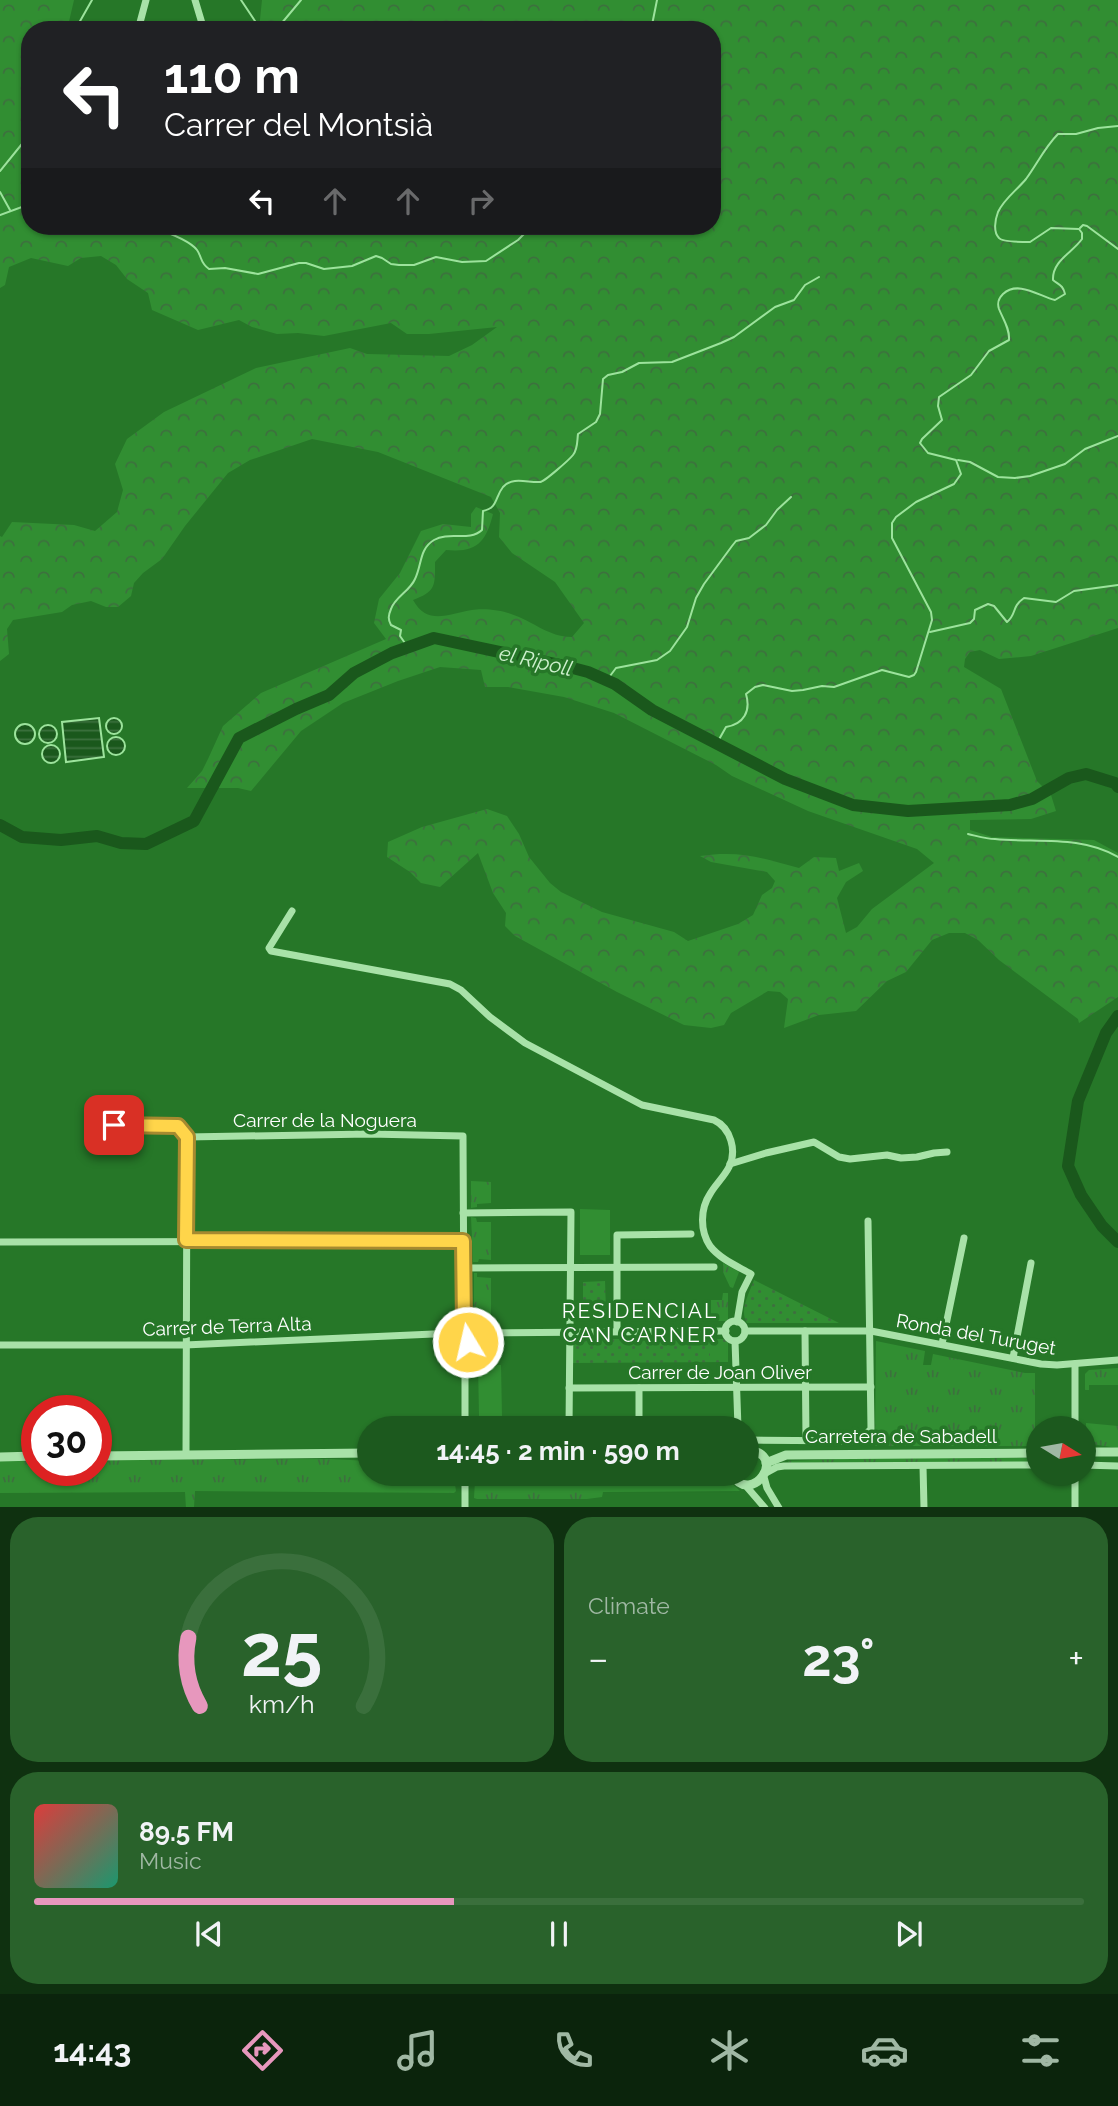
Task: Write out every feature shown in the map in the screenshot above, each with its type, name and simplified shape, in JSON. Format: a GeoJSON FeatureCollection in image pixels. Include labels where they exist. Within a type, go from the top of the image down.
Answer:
{"type":"FeatureCollection","features":[{"type":"Feature","properties":{"kind":"street"},"geometry":{"type":"LineString","coordinates":[[141,21],[147,0]]}},
{"type":"Feature","properties":{"kind":"street"},"geometry":{"type":"LineString","coordinates":[[195,0],[201,21]]}},
{"type":"Feature","properties":{"kind":"street"},"geometry":{"type":"LineString","coordinates":[[292,911],[272,940],[269,948],[271,951],[453,985],[525,1043],[642,1105],[719,1122],[731,1141],[730,1164],[706,1202],[703,1223],[705,1236],[713,1249],[751,1274],[741,1292],[737,1322]]}},
{"type":"Feature","properties":{"kind":"street"},"geometry":{"type":"LineString","coordinates":[[93,1124],[178,1126],[187,1137],[186,1455]]}},
{"type":"Feature","properties":{"kind":"street","name":"Carrer de la Noguera"},"geometry":{"type":"LineString","coordinates":[[187,1137],[369,1134],[463,1136],[463,1213]]}},
{"type":"Feature","properties":{"kind":"street"},"geometry":{"type":"LineString","coordinates":[[730,1164],[814,1142],[839,1157],[852,1159],[887,1155],[917,1157],[947,1152]]}},
{"type":"Feature","properties":{"kind":"street"},"geometry":{"type":"LineString","coordinates":[[464,1324],[463,1213],[571,1212],[569,1416]]}},
{"type":"Feature","properties":{"kind":"street"},"geometry":{"type":"LineString","coordinates":[[759,1440],[859,1441],[871,1429],[869,1221]]}},
{"type":"Feature","properties":{"kind":"street"},"geometry":{"type":"LineString","coordinates":[[617,1331],[617,1235],[691,1234]]}},
{"type":"Feature","properties":{"kind":"street"},"geometry":{"type":"LineString","coordinates":[[942,1344],[964,1238]]}},
{"type":"Feature","properties":{"kind":"street"},"geometry":{"type":"LineString","coordinates":[[0,1242],[463,1241]]}},
{"type":"Feature","properties":{"kind":"street"},"geometry":{"type":"LineString","coordinates":[[1013,1358],[1031,1263]]}},
{"type":"Feature","properties":{"kind":"street"},"geometry":{"type":"LineString","coordinates":[[464,1268],[714,1267]]}},
{"type":"Feature","properties":{"kind":"street"},"geometry":{"type":"LineString","coordinates":[[737,1322],[742,1324],[745,1331],[743,1337],[735,1341],[727,1337],[726,1331],[730,1323],[737,1322]]}},
{"type":"Feature","properties":{"kind":"street"},"geometry":{"type":"LineString","coordinates":[[464,1324],[470,1326],[473,1333],[472,1338],[465,1342],[459,1340],[456,1333],[458,1327],[464,1324]]}},
{"type":"Feature","properties":{"kind":"street"},"geometry":{"type":"LineString","coordinates":[[473,1333],[726,1331]]}},
{"type":"Feature","properties":{"kind":"street","name":"Ronda del Turuget"},"geometry":{"type":"LineString","coordinates":[[745,1331],[871,1331],[1041,1364],[1118,1360]]}},
{"type":"Feature","properties":{"kind":"street"},"geometry":{"type":"LineString","coordinates":[[805,1331],[806,1440]]}},
{"type":"Feature","properties":{"kind":"street","name":"Carrer de Terra Alta"},"geometry":{"type":"LineString","coordinates":[[0,1345],[185,1345],[456,1333]]}},
{"type":"Feature","properties":{"kind":"street"},"geometry":{"type":"LineString","coordinates":[[735,1341],[738,1416]]}},
{"type":"Feature","properties":{"kind":"street"},"geometry":{"type":"LineString","coordinates":[[465,1342],[465,1416]]}},
{"type":"Feature","properties":{"kind":"street"},"geometry":{"type":"LineString","coordinates":[[1074,1416],[1075,1364]]}},
{"type":"Feature","properties":{"kind":"street","name":"Carrer de Joan Oliver"},"geometry":{"type":"LineString","coordinates":[[569,1388],[871,1387]]}},
{"type":"Feature","properties":{"kind":"street"},"geometry":{"type":"LineString","coordinates":[[639,1388],[639,1416]]}},
{"type":"Feature","properties":{"kind":"street"},"geometry":{"type":"LineString","coordinates":[[1096,1452],[1118,1452]]}},
{"type":"Feature","properties":{"kind":"street"},"geometry":{"type":"LineString","coordinates":[[112,1456],[357,1453]]}},
{"type":"Feature","properties":{"kind":"street","name":"Carretera de Sabadell"},"geometry":{"type":"LineString","coordinates":[[759,1481],[765,1471],[786,1455],[1026,1453]]}},
{"type":"Feature","properties":{"kind":"street"},"geometry":{"type":"LineString","coordinates":[[759,1454],[767,1488],[779,1507]]}},
{"type":"Feature","properties":{"kind":"street"},"geometry":{"type":"LineString","coordinates":[[0,1457],[21,1457]]}},
{"type":"Feature","properties":{"kind":"street"},"geometry":{"type":"LineString","coordinates":[[765,1471],[784,1466],[1026,1465]]}},
{"type":"Feature","properties":{"kind":"street"},"geometry":{"type":"LineString","coordinates":[[1096,1465],[1118,1466]]}},
{"type":"Feature","properties":{"kind":"street"},"geometry":{"type":"LineString","coordinates":[[923,1466],[923,1507]]}},
{"type":"Feature","properties":{"kind":"street"},"geometry":{"type":"LineString","coordinates":[[465,1486],[465,1507]]}},
{"type":"Feature","properties":{"kind":"street"},"geometry":{"type":"LineString","coordinates":[[746,1486],[765,1507]]}},
{"type":"Feature","properties":{"kind":"street"},"geometry":{"type":"LineString","coordinates":[[1075,1486],[1075,1507]]}},
{"type":"Feature","properties":{"kind":"green space"},"geometry":{"type":"Polygon","coordinates":[[[0,0],[74,0],[69,21],[21,21],[21,235],[721,235],[721,21],[260,21],[262,0],[1118,0],[1118,628],[1031,656],[999,659],[980,650],[970,652],[964,667],[1001,689],[1037,781],[1051,795],[1056,811],[1031,819],[970,820],[970,830],[992,837],[1094,840],[1118,853],[1118,997],[1079,1023],[1078,1019],[999,960],[978,940],[965,933],[949,933],[932,940],[906,972],[887,981],[856,1011],[819,1015],[784,1028],[788,999],[780,992],[768,991],[731,1013],[724,1025],[711,1028],[684,1025],[617,992],[515,936],[505,926],[506,913],[493,893],[478,853],[440,887],[421,883],[387,857],[388,842],[422,827],[487,809],[507,816],[529,857],[561,892],[602,912],[674,932],[688,941],[738,924],[753,915],[762,895],[772,888],[775,881],[767,872],[711,862],[700,856],[739,855],[799,868],[814,857],[836,858],[839,871],[859,863],[863,871],[846,882],[837,898],[846,933],[857,927],[872,909],[934,863],[917,849],[808,811],[732,776],[716,765],[614,713],[564,697],[508,687],[485,687],[481,670],[440,667],[343,703],[301,731],[251,791],[238,788],[187,788],[202,771],[223,726],[261,693],[386,639],[374,623],[379,599],[400,573],[421,531],[443,524],[471,527],[471,514],[476,507],[493,514],[487,532],[473,547],[446,550],[435,562],[433,587],[413,600],[419,608],[432,616],[476,609],[502,611],[548,632],[572,637],[584,623],[555,582],[512,553],[499,537],[500,513],[491,497],[378,452],[312,439],[250,460],[228,473],[162,559],[143,573],[134,583],[131,596],[118,607],[106,607],[91,601],[72,605],[62,612],[13,620],[7,629],[9,654],[0,661],[0,536],[2,537],[12,522],[74,525],[95,531],[117,512],[123,490],[115,464],[127,439],[164,412],[256,368],[350,348],[367,354],[449,356],[472,345],[497,327],[407,334],[391,323],[324,336],[277,334],[239,320],[198,330],[152,310],[148,293],[127,279],[116,265],[101,256],[81,258],[68,266],[31,258],[9,267],[5,285],[0,288],[0,0]]]}},
{"type":"Feature","properties":{"kind":"green space"},"geometry":{"type":"Polygon","coordinates":[[[471,1181],[491,1182],[491,1203],[477,1204],[477,1207],[471,1208],[471,1181]]]}},
{"type":"Feature","properties":{"kind":"green space"},"geometry":{"type":"Polygon","coordinates":[[[580,1209],[610,1210],[610,1255],[580,1255],[580,1209]]]}},
{"type":"Feature","properties":{"kind":"green space"},"geometry":{"type":"Polygon","coordinates":[[[471,1217],[476,1218],[477,1222],[491,1222],[491,1260],[479,1259],[478,1262],[473,1262],[471,1217]]]}},
{"type":"Feature","properties":{"kind":"green space"},"geometry":{"type":"Polygon","coordinates":[[[723,1263],[739,1272],[733,1288],[723,1272],[723,1263]]]}},
{"type":"Feature","properties":{"kind":"green space"},"geometry":{"type":"Polygon","coordinates":[[[474,1273],[477,1273],[477,1277],[491,1278],[491,1322],[474,1321],[474,1273]]]}},
{"type":"Feature","properties":{"kind":"green space"},"geometry":{"type":"Polygon","coordinates":[[[754,1280],[839,1323],[747,1323],[744,1307],[754,1280]]]}},
{"type":"Feature","properties":{"kind":"green space"},"geometry":{"type":"Polygon","coordinates":[[[605,1281],[606,1311],[583,1311],[583,1282],[605,1281]]]}},
{"type":"Feature","properties":{"kind":"green space"},"geometry":{"type":"Polygon","coordinates":[[[723,1293],[728,1293],[728,1319],[718,1321],[718,1316],[713,1316],[710,1321],[711,1300],[722,1300],[723,1293]]]}},
{"type":"Feature","properties":{"kind":"green space"},"geometry":{"type":"Polygon","coordinates":[[[724,1339],[728,1343],[728,1362],[572,1363],[573,1341],[724,1339]]]}},
{"type":"Feature","properties":{"kind":"green space"},"geometry":{"type":"Polygon","coordinates":[[[876,1341],[925,1351],[923,1365],[931,1365],[933,1354],[1035,1373],[1035,1416],[1026,1416],[1026,1446],[875,1446],[876,1341]]]}},
{"type":"Feature","properties":{"kind":"green space"},"geometry":{"type":"Polygon","coordinates":[[[710,1344],[726,1344],[727,1358],[710,1358],[710,1344]]]}},
{"type":"Feature","properties":{"kind":"green space"},"geometry":{"type":"Polygon","coordinates":[[[478,1365],[501,1365],[502,1416],[479,1416],[478,1365]]]}},
{"type":"Feature","properties":{"kind":"green space"},"geometry":{"type":"Polygon","coordinates":[[[1118,1368],[1118,1385],[1089,1385],[1089,1390],[1085,1390],[1085,1374],[1089,1370],[1118,1368]]]}},
{"type":"Feature","properties":{"kind":"green space"},"geometry":{"type":"Polygon","coordinates":[[[1096,1424],[1118,1426],[1118,1448],[1096,1445],[1096,1424]]]}},
{"type":"Feature","properties":{"kind":"green space"},"geometry":{"type":"Polygon","coordinates":[[[868,1458],[1026,1458],[1026,1462],[788,1461],[868,1458]]]}},
{"type":"Feature","properties":{"kind":"green space"},"geometry":{"type":"Polygon","coordinates":[[[112,1460],[357,1460],[357,1486],[455,1486],[456,1491],[195,1491],[194,1507],[186,1507],[185,1492],[0,1493],[0,1461],[21,1461],[21,1486],[112,1486],[112,1460]]]}},
{"type":"Feature","properties":{"kind":"green space"},"geometry":{"type":"Polygon","coordinates":[[[475,1486],[735,1486],[740,1491],[603,1492],[602,1497],[587,1499],[474,1498],[475,1486]]]}},
{"type":"Feature","properties":{"kind":"shaded area"},"geometry":{"type":"Polygon","coordinates":[[[99,718],[104,757],[66,762],[62,722],[99,718]]]}},
{"type":"Feature","properties":{"kind":"shaded area"},"geometry":{"type":"Polygon","coordinates":[[[111,718],[117,718],[122,726],[120,732],[111,734],[106,729],[106,723],[111,718]]]}},
{"type":"Feature","properties":{"kind":"shaded area"},"geometry":{"type":"Polygon","coordinates":[[[25,724],[32,727],[35,734],[32,741],[25,744],[18,741],[15,734],[18,727],[25,724]]]}},
{"type":"Feature","properties":{"kind":"shaded area"},"geometry":{"type":"Polygon","coordinates":[[[48,725],[54,728],[57,734],[54,740],[48,743],[42,740],[39,734],[42,728],[48,725]]]}},
{"type":"Feature","properties":{"kind":"shaded area"},"geometry":{"type":"Polygon","coordinates":[[[116,737],[122,740],[125,746],[122,752],[116,755],[110,752],[107,746],[110,740],[116,737]]]}},
{"type":"Feature","properties":{"kind":"shaded area"},"geometry":{"type":"Polygon","coordinates":[[[51,745],[57,748],[60,754],[57,760],[51,763],[45,760],[42,754],[45,748],[51,745]]]}},
{"type":"Feature","properties":{"kind":"waterway"},"geometry":{"type":"LineString","coordinates":[[80,21],[92,0]]}},
{"type":"Feature","properties":{"kind":"waterway"},"geometry":{"type":"LineString","coordinates":[[241,0],[255,21]]}},
{"type":"Feature","properties":{"kind":"waterway"},"geometry":{"type":"LineString","coordinates":[[284,21],[301,0]]}},
{"type":"Feature","properties":{"kind":"waterway"},"geometry":{"type":"LineString","coordinates":[[653,21],[657,0]]}},
{"type":"Feature","properties":{"kind":"waterway"},"geometry":{"type":"LineString","coordinates":[[717,743],[726,727],[745,716],[748,706],[746,694],[755,687],[763,685],[792,691],[803,690],[822,686],[834,687],[882,670],[909,677],[916,672],[932,620],[931,612],[892,538],[892,523],[916,502],[954,484],[961,474],[956,460],[928,453],[920,443],[942,420],[938,406],[939,397],[971,375],[989,351],[1009,340],[998,307],[1001,296],[1015,288],[1029,290],[1055,300],[1065,294],[1062,287],[1053,280],[1054,273],[1059,262],[1082,239],[1079,229],[1051,228],[1030,242],[1001,239],[995,229],[998,212],[1058,134],[1076,134],[1118,126]]}},
{"type":"Feature","properties":{"kind":"waterway"},"geometry":{"type":"LineString","coordinates":[[0,171],[21,145]]}},
{"type":"Feature","properties":{"kind":"waterway"},"geometry":{"type":"LineString","coordinates":[[0,192],[10,210]]}},
{"type":"Feature","properties":{"kind":"waterway"},"geometry":{"type":"LineString","coordinates":[[0,215],[21,207]]}},
{"type":"Feature","properties":{"kind":"waterway"},"geometry":{"type":"LineString","coordinates":[[1080,228],[1087,226],[1118,249]]}},
{"type":"Feature","properties":{"kind":"waterway"},"geometry":{"type":"LineString","coordinates":[[174,235],[193,246],[209,269],[225,268],[258,274],[299,263],[324,269],[352,266],[376,256],[399,265],[414,265],[436,257],[462,262],[486,261],[523,235]]}},
{"type":"Feature","properties":{"kind":"waterway"},"geometry":{"type":"LineString","coordinates":[[407,646],[400,636],[401,630],[391,625],[389,616],[393,605],[413,583],[426,548],[440,537],[477,534],[482,530],[483,511],[494,505],[503,487],[516,481],[540,482],[567,461],[576,450],[578,434],[596,422],[600,414],[603,379],[639,363],[672,362],[734,337],[775,307],[794,300],[805,285],[819,277]]}},
{"type":"Feature","properties":{"kind":"waterway"},"geometry":{"type":"LineString","coordinates":[[958,460],[970,462],[998,477],[1030,476],[1065,464],[1085,449],[1118,436]]}},
{"type":"Feature","properties":{"kind":"waterway"},"geometry":{"type":"LineString","coordinates":[[607,680],[616,668],[657,660],[670,651],[687,627],[696,598],[704,584],[732,546],[736,541],[749,538],[766,525],[791,497]]}},
{"type":"Feature","properties":{"kind":"waterway"},"geometry":{"type":"LineString","coordinates":[[930,632],[970,623],[974,619],[975,610],[988,604],[994,606],[1007,622],[1017,604],[1024,598],[1056,602],[1074,591],[1118,585]]}},
{"type":"Feature","properties":{"kind":"waterway","name":"el Ripoll"},"geometry":{"type":"LineString","coordinates":[[0,825],[22,837],[61,840],[97,836],[121,843],[146,844],[194,821],[239,738],[329,695],[354,673],[392,653],[434,638],[588,672],[615,684],[652,710],[785,779],[853,805],[908,811],[1010,805],[1032,799],[1069,778],[1086,774],[1115,783],[1118,787]]}},
{"type":"Feature","properties":{"kind":"waterway"},"geometry":{"type":"LineString","coordinates":[[968,834],[992,839],[1089,845],[1118,857]]}},
{"type":"Feature","properties":{"kind":"waterway","name":"el Ripoll"},"geometry":{"type":"LineString","coordinates":[[1118,1016],[1106,1033],[1078,1101],[1068,1166],[1081,1195],[1102,1226],[1118,1242]]}},
{"type":"Feature","properties":{"kind":"district","name":"RESIDENCIAL CAN CARNER"},"geometry":{"type":"Point","coordinates":[640,1323]}},
{"type":"Feature","properties":{"kind":"route"},"geometry":{"type":"LineString","coordinates":[[114,1125],[178,1126],[187,1137],[186,1240],[463,1241],[464,1324],[470,1326],[473,1332],[473,1337],[468,1342]]}}]}
